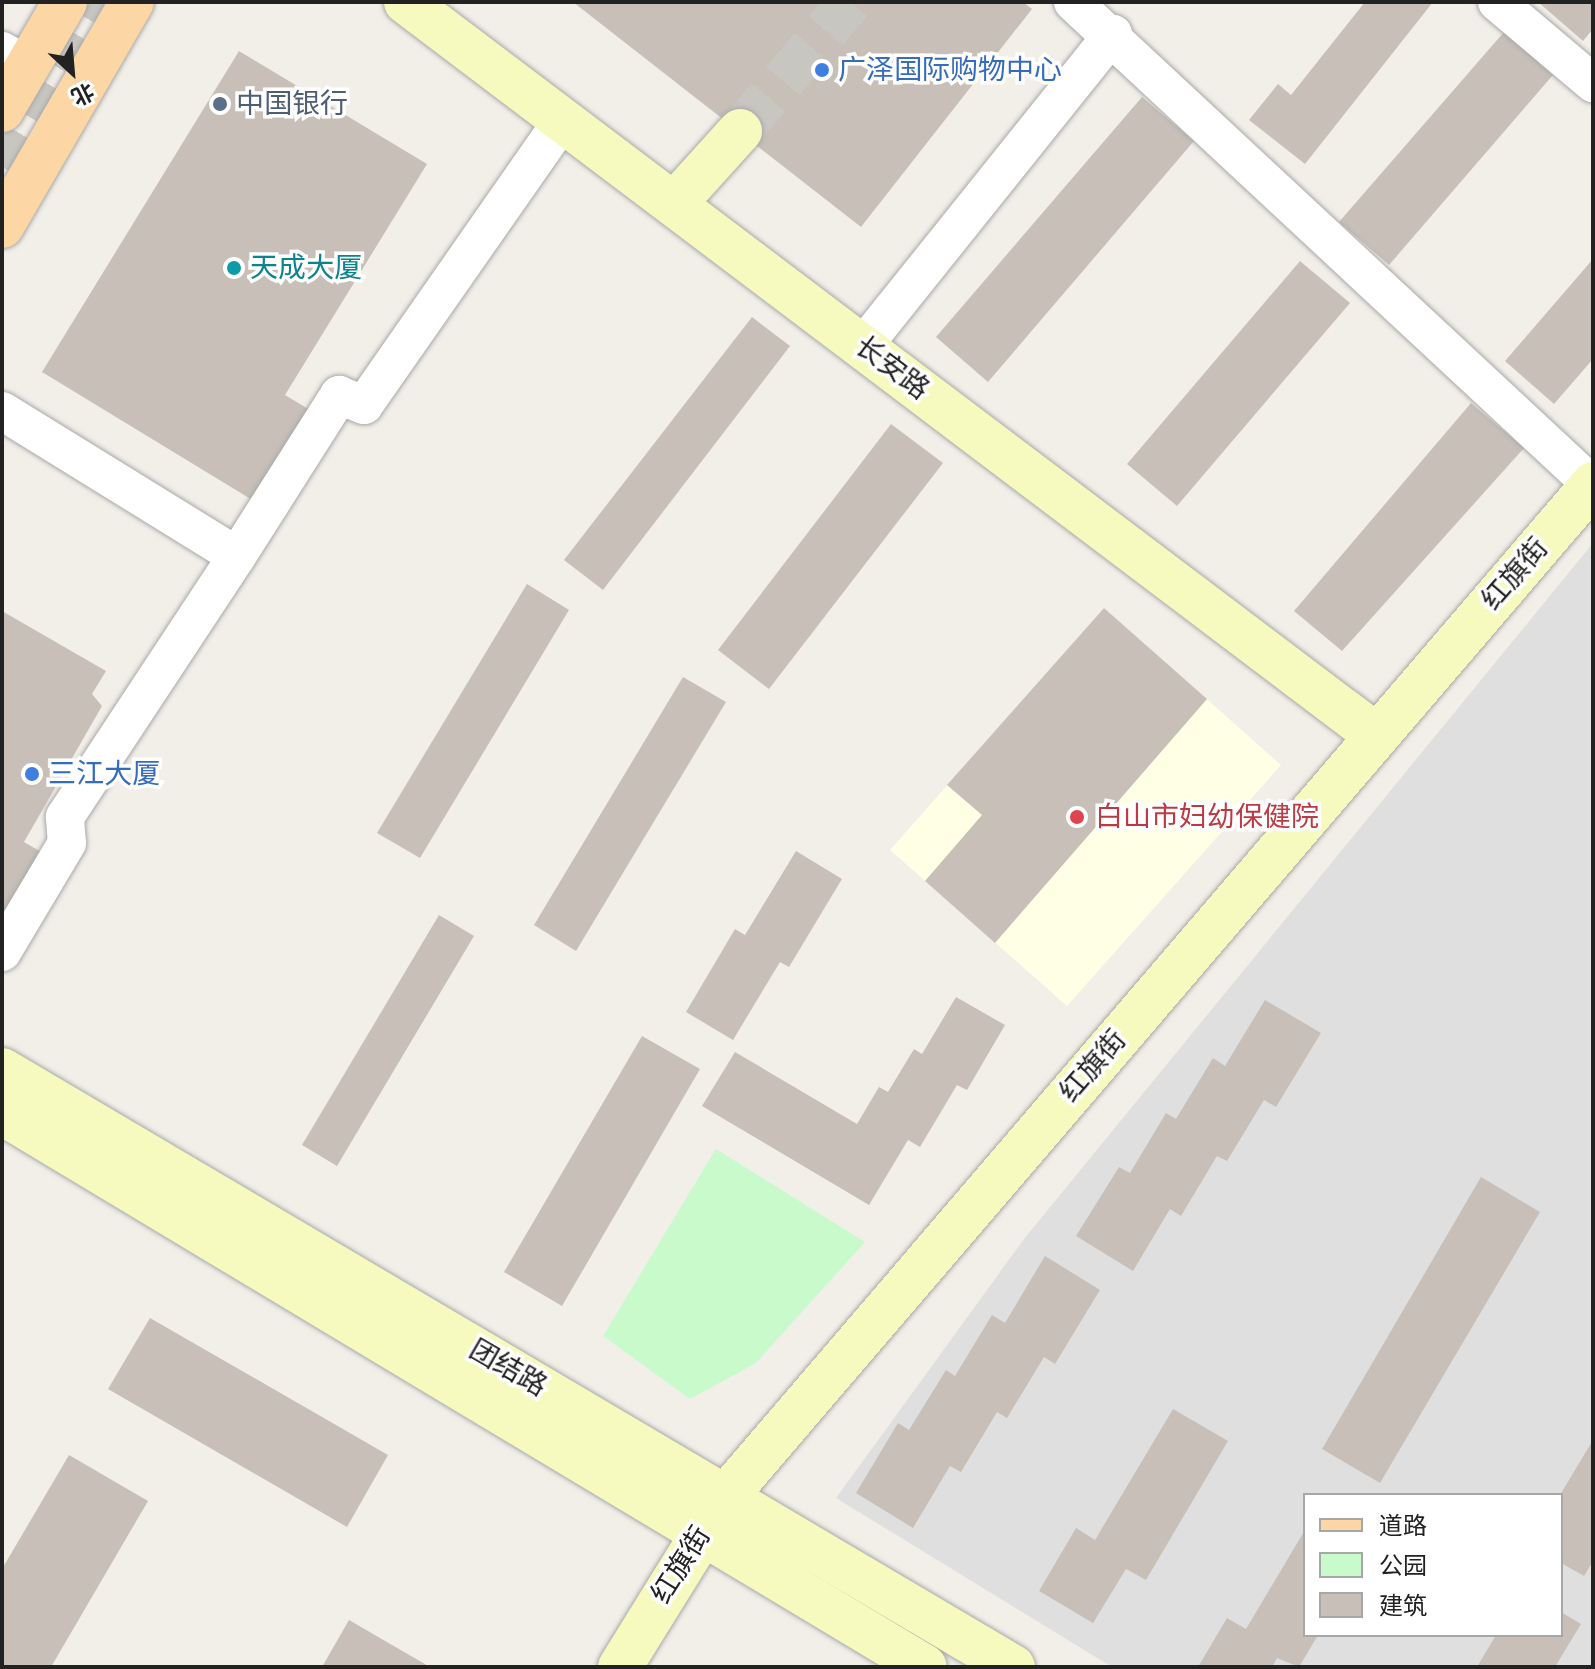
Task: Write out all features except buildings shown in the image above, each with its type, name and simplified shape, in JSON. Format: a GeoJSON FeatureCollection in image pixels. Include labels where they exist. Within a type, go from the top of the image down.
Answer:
{"type":"FeatureCollection","features":[{"type":"Feature","properties":{"kind":"main road"},"geometry":{"type":"LineString","coordinates":[[2,110],[14,58],[65,2]]}},
{"type":"Feature","properties":{"kind":"main road"},"geometry":{"type":"LineString","coordinates":[[2,226],[132,2]]}},
{"type":"Feature","properties":{"kind":"street","name":"长安路"},"geometry":{"type":"LineString","coordinates":[[406,2],[1376,735]]}},
{"type":"Feature","properties":{"kind":"street"},"geometry":{"type":"LineString","coordinates":[[1073,2],[1113,34],[1592,485]]}},
{"type":"Feature","properties":{"kind":"street"},"geometry":{"type":"LineString","coordinates":[[1497,2],[1593,83]]}},
{"type":"Feature","properties":{"kind":"street"},"geometry":{"type":"LineString","coordinates":[[863,346],[1113,34]]}},
{"type":"Feature","properties":{"kind":"street"},"geometry":{"type":"LineString","coordinates":[[2,952],[67,843],[65,817],[339,395],[364,405],[563,120]]}},
{"type":"Feature","properties":{"kind":"street"},"geometry":{"type":"LineString","coordinates":[[675,203],[740,131]]}},
{"type":"Feature","properties":{"kind":"street"},"geometry":{"type":"LineString","coordinates":[[2,411],[237,556]]}},
{"type":"Feature","properties":{"kind":"street","name":"红旗街"},"geometry":{"type":"LineString","coordinates":[[620,1667],[700,1531],[726,1496],[1592,485]]}},
{"type":"Feature","properties":{"kind":"street","name":"团结路"},"geometry":{"type":"LineString","coordinates":[[2,1070],[1013,1667]]}},
{"type":"Feature","properties":{"kind":"street","name":"团结路"},"geometry":{"type":"LineString","coordinates":[[2,1113],[925,1667]]}},
{"type":"Feature","properties":{"kind":"shaded area"},"geometry":{"type":"Polygon","coordinates":[[[1593,543],[1593,1667],[1112,1667],[836,1498],[1024,1239],[1593,543]]]}},
{"type":"Feature","properties":{"kind":"shaded area","name":"白山市妇幼保健院"},"geometry":{"type":"Polygon","coordinates":[[[1104,608],[1281,765],[1067,1006],[890,850],[1104,608]]]}},
{"type":"Feature","properties":{"kind":"green space"},"geometry":{"type":"Polygon","coordinates":[[[716,1149],[865,1242],[756,1363],[690,1399],[603,1336],[716,1149]]]}},
{"type":"Feature","properties":{"kind":"tunnel"},"geometry":{"type":"LineString","coordinates":[[2,167],[101,2]]}},
{"type":"Feature","properties":{"kind":"tunnel"},"geometry":{"type":"LineString","coordinates":[[740,131],[850,2]]}},
{"type":"Feature","properties":{"kind":"place","name":"广泽国际购物中心"},"geometry":{"type":"Point","coordinates":[822,70]}},
{"type":"Feature","properties":{"kind":"place","name":"中国银行"},"geometry":{"type":"Point","coordinates":[220,104]}},
{"type":"Feature","properties":{"kind":"place","name":"天成大厦"},"geometry":{"type":"Point","coordinates":[234,268]}},
{"type":"Feature","properties":{"kind":"place","name":"三江大厦"},"geometry":{"type":"Point","coordinates":[32,774]}},
{"type":"Feature","properties":{"kind":"place","name":"白山市妇幼保健院"},"geometry":{"type":"Point","coordinates":[1077,817]}}]}
